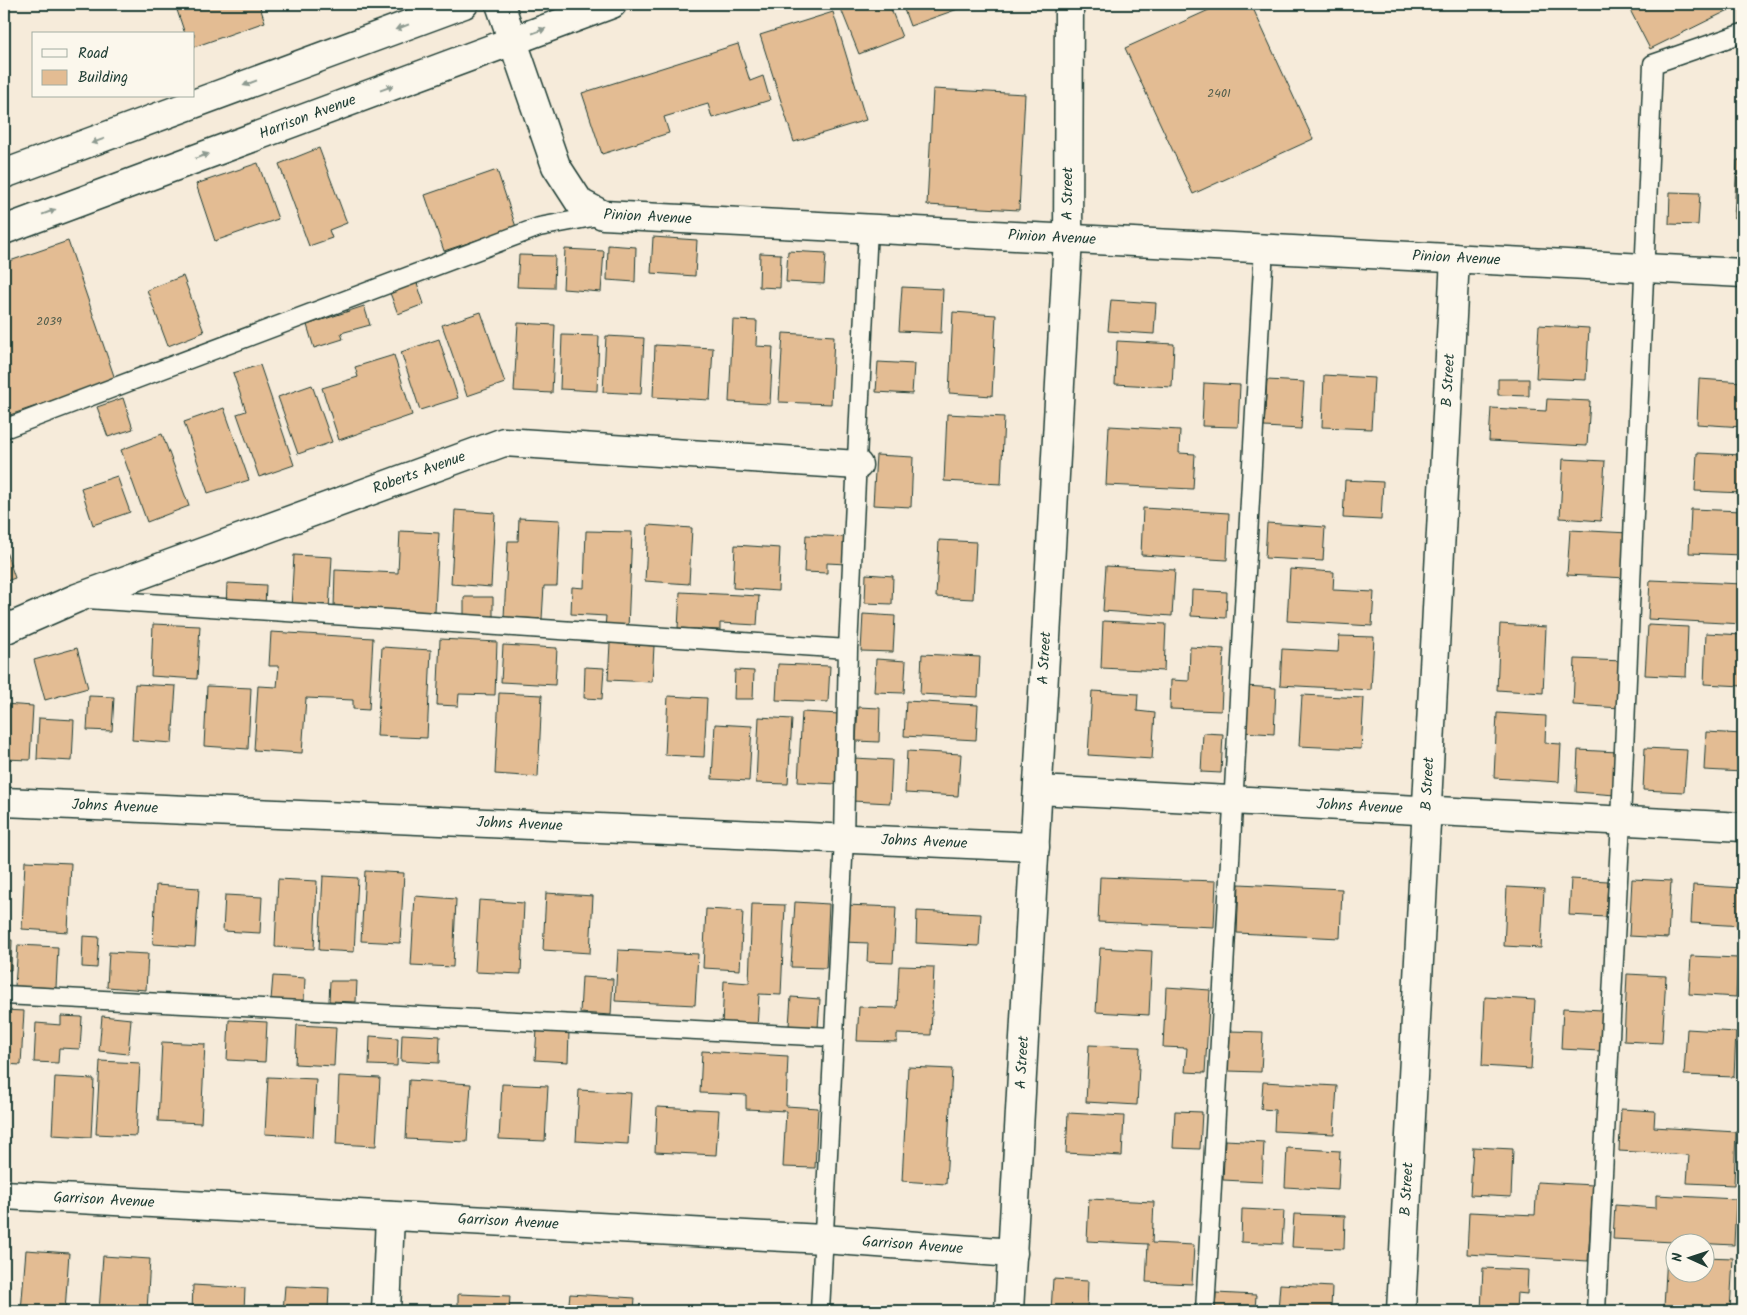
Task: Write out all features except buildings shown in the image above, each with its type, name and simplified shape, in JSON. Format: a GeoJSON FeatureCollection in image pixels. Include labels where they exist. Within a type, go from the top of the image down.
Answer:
{"type":"FeatureCollection","features":[{"type":"Feature","properties":{"kind":"street"},"geometry":{"type":"LineString","coordinates":[[4,174],[464,4]]}},
{"type":"Feature","properties":{"kind":"street","name":"Pinion Avenue"},"geometry":{"type":"LineString","coordinates":[[500,4],[556,166],[580,203],[603,215],[1743,273]]}},
{"type":"Feature","properties":{"kind":"street","name":"Harrison Avenue"},"geometry":{"type":"LineString","coordinates":[[4,230],[612,4]]}},
{"type":"Feature","properties":{"kind":"street","name":"A Street"},"geometry":{"type":"LineString","coordinates":[[1009,1311],[1068,238],[1069,4]]}},
{"type":"Feature","properties":{"kind":"street","name":"B Street"},"geometry":{"type":"LineString","coordinates":[[1401,1311],[1454,258]]}},
{"type":"Feature","properties":{"kind":"street","name":"Roberts Avenue"},"geometry":{"type":"LineString","coordinates":[[4,630],[77,598],[504,442],[858,465]]}},
{"type":"Feature","properties":{"kind":"street","name":"Johns Avenue"},"geometry":{"type":"LineString","coordinates":[[1038,790],[1743,827]]}},
{"type":"Feature","properties":{"kind":"street","name":"Johns Avenue"},"geometry":{"type":"LineString","coordinates":[[4,802],[1035,847]]}},
{"type":"Feature","properties":{"kind":"street","name":"Garrison Avenue"},"geometry":{"type":"LineString","coordinates":[[4,1194],[824,1239],[1013,1253]]}},
{"type":"Feature","properties":{"kind":"street"},"geometry":{"type":"LineString","coordinates":[[386,1311],[390,1216]]}},
{"type":"Feature","properties":{"kind":"lane"},"geometry":{"type":"LineString","coordinates":[[1596,1311],[1621,821],[1653,64],[1743,33]]}},
{"type":"Feature","properties":{"kind":"lane"},"geometry":{"type":"LineString","coordinates":[[4,428],[539,227],[603,215]]}},
{"type":"Feature","properties":{"kind":"lane"},"geometry":{"type":"LineString","coordinates":[[820,1311],[832,1037],[844,838],[848,649],[868,228]]}},
{"type":"Feature","properties":{"kind":"lane"},"geometry":{"type":"LineString","coordinates":[[1205,1311],[1264,248]]}},
{"type":"Feature","properties":{"kind":"lane"},"geometry":{"type":"LineString","coordinates":[[77,598],[848,649]]}},
{"type":"Feature","properties":{"kind":"lane"},"geometry":{"type":"LineString","coordinates":[[4,995],[832,1037]]}}]}
